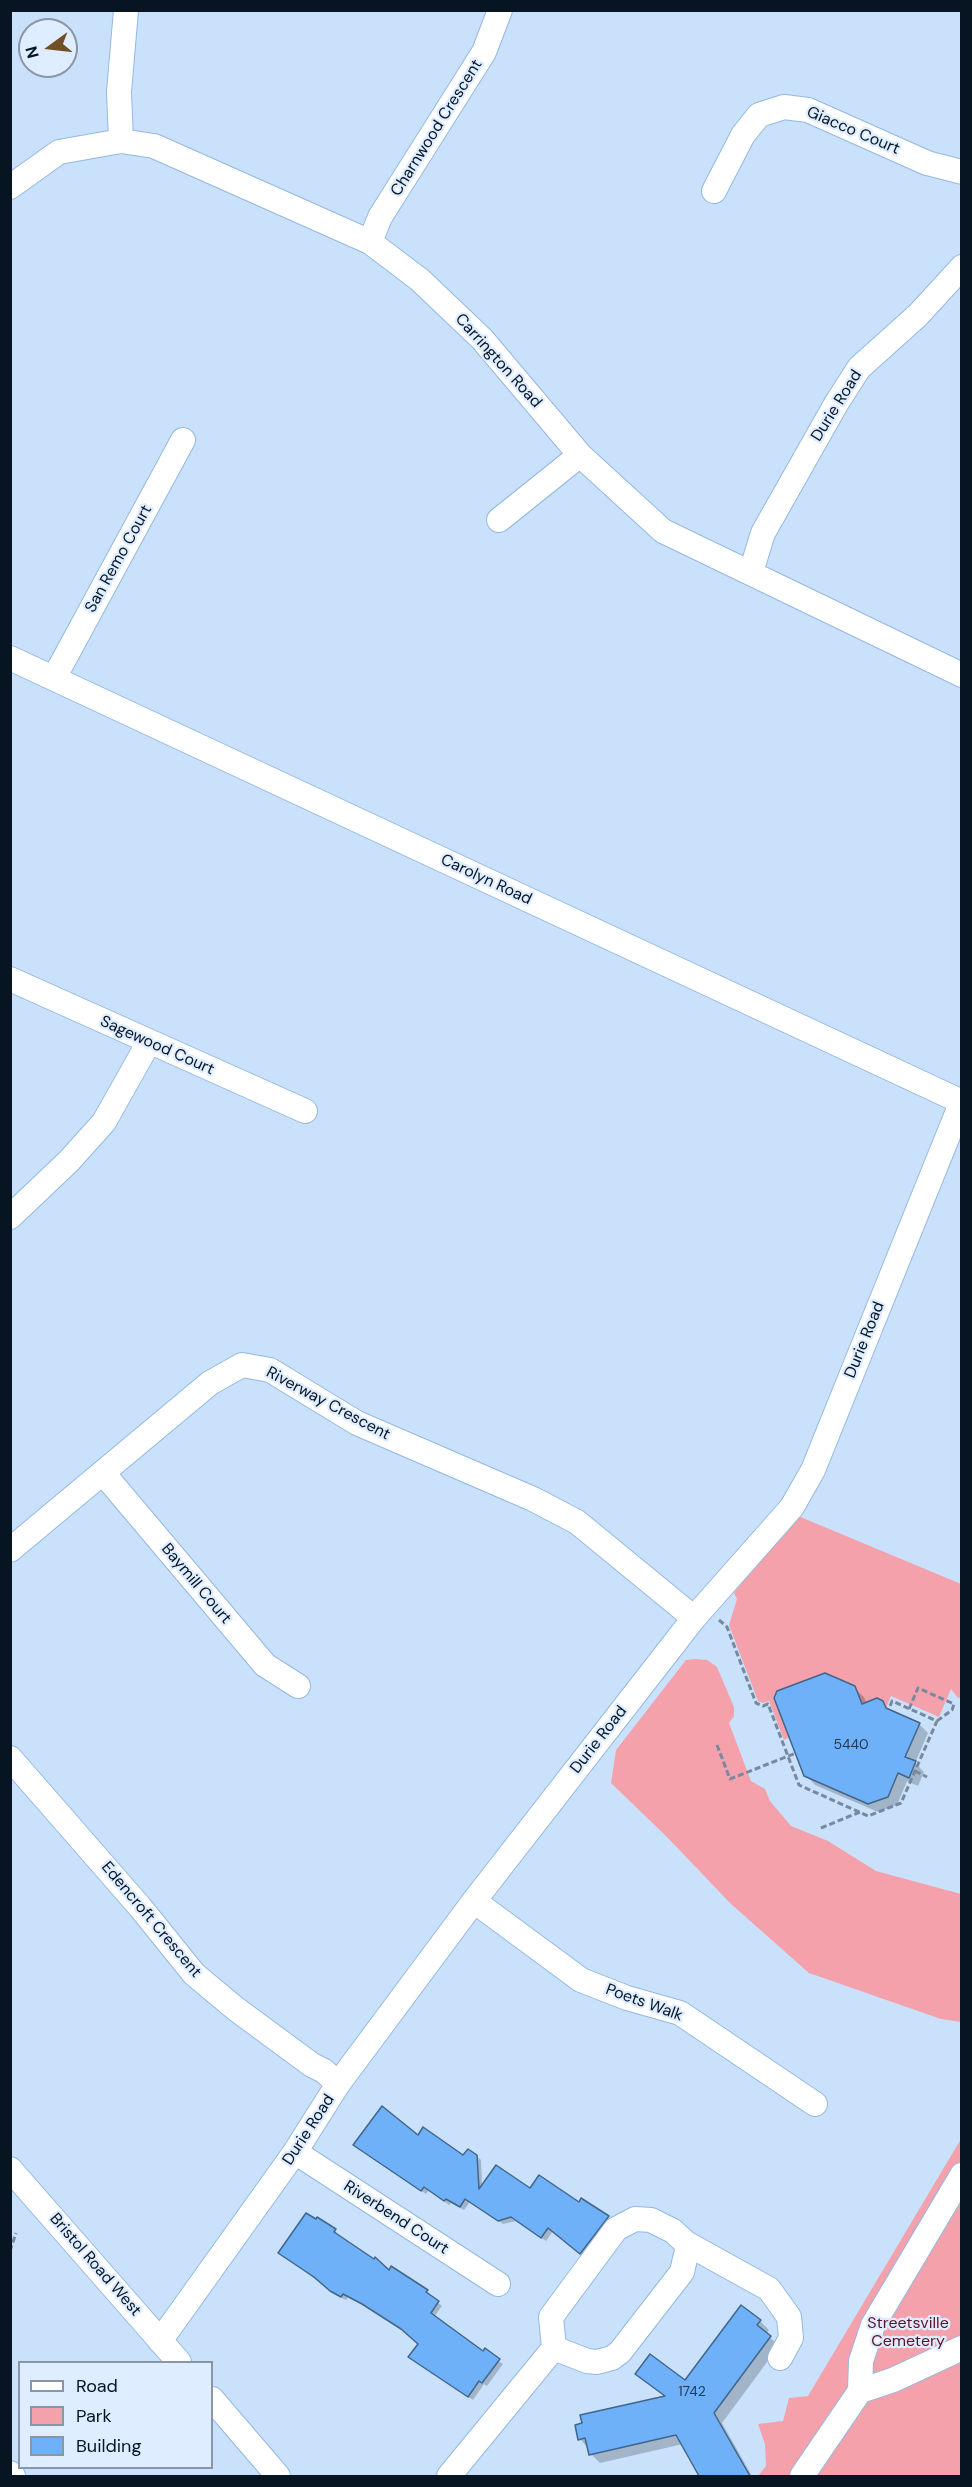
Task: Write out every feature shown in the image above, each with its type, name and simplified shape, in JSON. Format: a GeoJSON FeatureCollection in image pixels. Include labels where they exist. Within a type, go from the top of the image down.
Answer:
{"type":"FeatureCollection","features":[{"type":"Feature","properties":{"kind":"street"},"geometry":{"type":"LineString","coordinates":[[121,141],[120,92],[126,10]]}},
{"type":"Feature","properties":{"kind":"street","name":"Charnwood Crescent"},"geometry":{"type":"LineString","coordinates":[[370,242],[380,217],[484,52],[500,10]]}},
{"type":"Feature","properties":{"kind":"street","name":"Giacco Court"},"geometry":{"type":"LineString","coordinates":[[714,191],[743,135],[759,115],[784,107],[808,110],[927,163],[962,172]]}},
{"type":"Feature","properties":{"kind":"street","name":"Carrington Road"},"geometry":{"type":"LineString","coordinates":[[10,187],[59,152],[121,141],[154,146],[370,242],[420,280],[482,339],[580,455],[663,531],[962,675]]}},
{"type":"Feature","properties":{"kind":"street","name":"Durie Road"},"geometry":{"type":"LineString","coordinates":[[751,572],[763,533],[859,368],[918,315],[962,267]]}},
{"type":"Feature","properties":{"kind":"street","name":"San Remo Court"},"geometry":{"type":"LineString","coordinates":[[54,678],[183,440]]}},
{"type":"Feature","properties":{"kind":"street"},"geometry":{"type":"LineString","coordinates":[[499,520],[580,455]]}},
{"type":"Feature","properties":{"kind":"street","name":"Carolyn Road"},"geometry":{"type":"LineString","coordinates":[[10,658],[961,1101]]}},
{"type":"Feature","properties":{"kind":"street","name":"Sagewood Court"},"geometry":{"type":"LineString","coordinates":[[10,979],[305,1111]]}},
{"type":"Feature","properties":{"kind":"street"},"geometry":{"type":"LineString","coordinates":[[10,1217],[69,1161],[104,1122],[149,1042]]}},
{"type":"Feature","properties":{"kind":"street","name":"Durie Road"},"geometry":{"type":"LineString","coordinates":[[160,2341],[295,2152],[338,2084],[474,1901],[699,1612],[792,1507],[813,1470],[961,1101]]}},
{"type":"Feature","properties":{"kind":"street","name":"Riverway Crescent"},"geometry":{"type":"LineString","coordinates":[[10,1550],[210,1383],[242,1365],[270,1370],[357,1423],[533,1499],[577,1522],[699,1612]]}},
{"type":"Feature","properties":{"kind":"street","name":"Baymill Court"},"geometry":{"type":"LineString","coordinates":[[103,1473],[264,1665],[298,1686]]}},
{"type":"Feature","properties":{"kind":"street","name":"Edencroft Crescent"},"geometry":{"type":"LineString","coordinates":[[10,1758],[140,1907],[194,1974],[236,2009],[312,2066],[324,2071],[338,2084]]}},
{"type":"Feature","properties":{"kind":"street","name":"Poets Walk"},"geometry":{"type":"LineString","coordinates":[[474,1901],[581,1980],[627,1998],[680,2013],[814,2104]]}},
{"type":"Feature","properties":{"kind":"street","name":"Riverbend Court"},"geometry":{"type":"LineString","coordinates":[[295,2152],[498,2284]]}},
{"type":"Feature","properties":{"kind":"street","name":"Bristol Road West"},"geometry":{"type":"LineString","coordinates":[[10,2169],[178,2361]]}},
{"type":"Feature","properties":{"kind":"street"},"geometry":{"type":"LineString","coordinates":[[802,2476],[860,2391],[861,2361],[873,2325],[962,2175]]}},
{"type":"Feature","properties":{"kind":"street"},"geometry":{"type":"LineString","coordinates":[[449,2476],[554,2348],[551,2317],[616,2229],[635,2219],[651,2220],[673,2231],[686,2243],[769,2289],[789,2317],[792,2338],[780,2358]]}},
{"type":"Feature","properties":{"kind":"street"},"geometry":{"type":"LineString","coordinates":[[554,2348],[587,2361],[597,2362],[612,2358],[621,2352],[682,2272],[687,2250],[686,2243]]}},
{"type":"Feature","properties":{"kind":"street"},"geometry":{"type":"LineString","coordinates":[[860,2391],[893,2380],[962,2348]]}},
{"type":"Feature","properties":{"kind":"street"},"geometry":{"type":"LineString","coordinates":[[213,2400],[278,2476]]}},
{"type":"Feature","properties":{"kind":"path"},"geometry":{"type":"LineString","coordinates":[[699,1612],[727,1627],[756,1703],[763,1706],[768,1704],[799,1785],[868,1816],[901,1803],[937,1721],[952,1710],[954,1704],[918,1688],[909,1709]]}},
{"type":"Feature","properties":{"kind":"path"},"geometry":{"type":"LineString","coordinates":[[889,1709],[892,1701],[937,1721]]}},
{"type":"Feature","properties":{"kind":"path"},"geometry":{"type":"LineString","coordinates":[[717,1745],[730,1779],[796,1753]]}},
{"type":"Feature","properties":{"kind":"path"},"geometry":{"type":"LineString","coordinates":[[915,1771],[927,1777]]}},
{"type":"Feature","properties":{"kind":"path"},"geometry":{"type":"LineString","coordinates":[[821,1828],[860,1812]]}},
{"type":"Feature","properties":{"kind":"path"},"geometry":{"type":"LineString","coordinates":[[10,2251],[16,2233]]}},
{"type":"Feature","properties":{"kind":"green space"},"geometry":{"type":"Polygon","coordinates":[[[791,1513],[961,1584],[961,1697],[958,1698],[951,1689],[939,1717],[891,1696],[886,1708],[883,1701],[877,1698],[864,1708],[855,1686],[825,1673],[777,1692],[774,1698],[790,1737],[784,1740],[769,1701],[763,1703],[758,1701],[729,1625],[737,1599],[734,1593],[791,1513]]]}},
{"type":"Feature","properties":{"kind":"green space"},"geometry":{"type":"Polygon","coordinates":[[[686,1660],[707,1660],[717,1667],[734,1707],[734,1716],[729,1723],[751,1781],[765,1789],[770,1801],[791,1826],[828,1841],[876,1871],[961,1894],[961,2022],[941,2019],[809,1973],[731,1904],[611,1783],[616,1750],[686,1660]]]}},
{"type":"Feature","properties":{"kind":"green space","name":"Streetsville Cemetery"},"geometry":{"type":"Polygon","coordinates":[[[961,2139],[961,2476],[758,2476],[766,2466],[765,2444],[758,2424],[783,2421],[789,2398],[808,2396],[961,2139]]]}},
{"type":"Feature","properties":{"kind":"building"},"geometry":{"type":"Polygon","coordinates":[[[825,1673],[855,1686],[862,1704],[877,1698],[883,1701],[886,1708],[920,1723],[905,1757],[916,1761],[909,1778],[898,1773],[888,1797],[868,1804],[804,1776],[774,1698],[777,1691],[825,1673]]]}},
{"type":"Feature","properties":{"kind":"building"},"geometry":{"type":"Polygon","coordinates":[[[382,2106],[418,2135],[423,2127],[463,2155],[468,2149],[477,2155],[479,2189],[496,2165],[530,2188],[539,2175],[579,2202],[581,2198],[609,2216],[580,2254],[548,2228],[541,2238],[511,2217],[498,2221],[465,2199],[460,2207],[446,2199],[444,2201],[424,2187],[421,2191],[353,2145],[382,2106]]]}},
{"type":"Feature","properties":{"kind":"building"},"geometry":{"type":"Polygon","coordinates":[[[306,2213],[336,2229],[334,2232],[374,2259],[375,2257],[389,2270],[391,2266],[428,2290],[426,2292],[439,2301],[431,2313],[483,2351],[485,2348],[500,2359],[482,2383],[479,2381],[468,2397],[408,2357],[418,2344],[401,2329],[362,2304],[343,2294],[341,2297],[330,2291],[314,2277],[278,2253],[306,2213]]]}},
{"type":"Feature","properties":{"kind":"building"},"geometry":{"type":"Polygon","coordinates":[[[741,2305],[761,2320],[757,2325],[771,2336],[714,2413],[750,2476],[699,2476],[676,2435],[589,2455],[585,2438],[578,2440],[575,2425],[582,2423],[580,2415],[665,2396],[635,2374],[650,2354],[685,2380],[741,2305]]]}}]}
